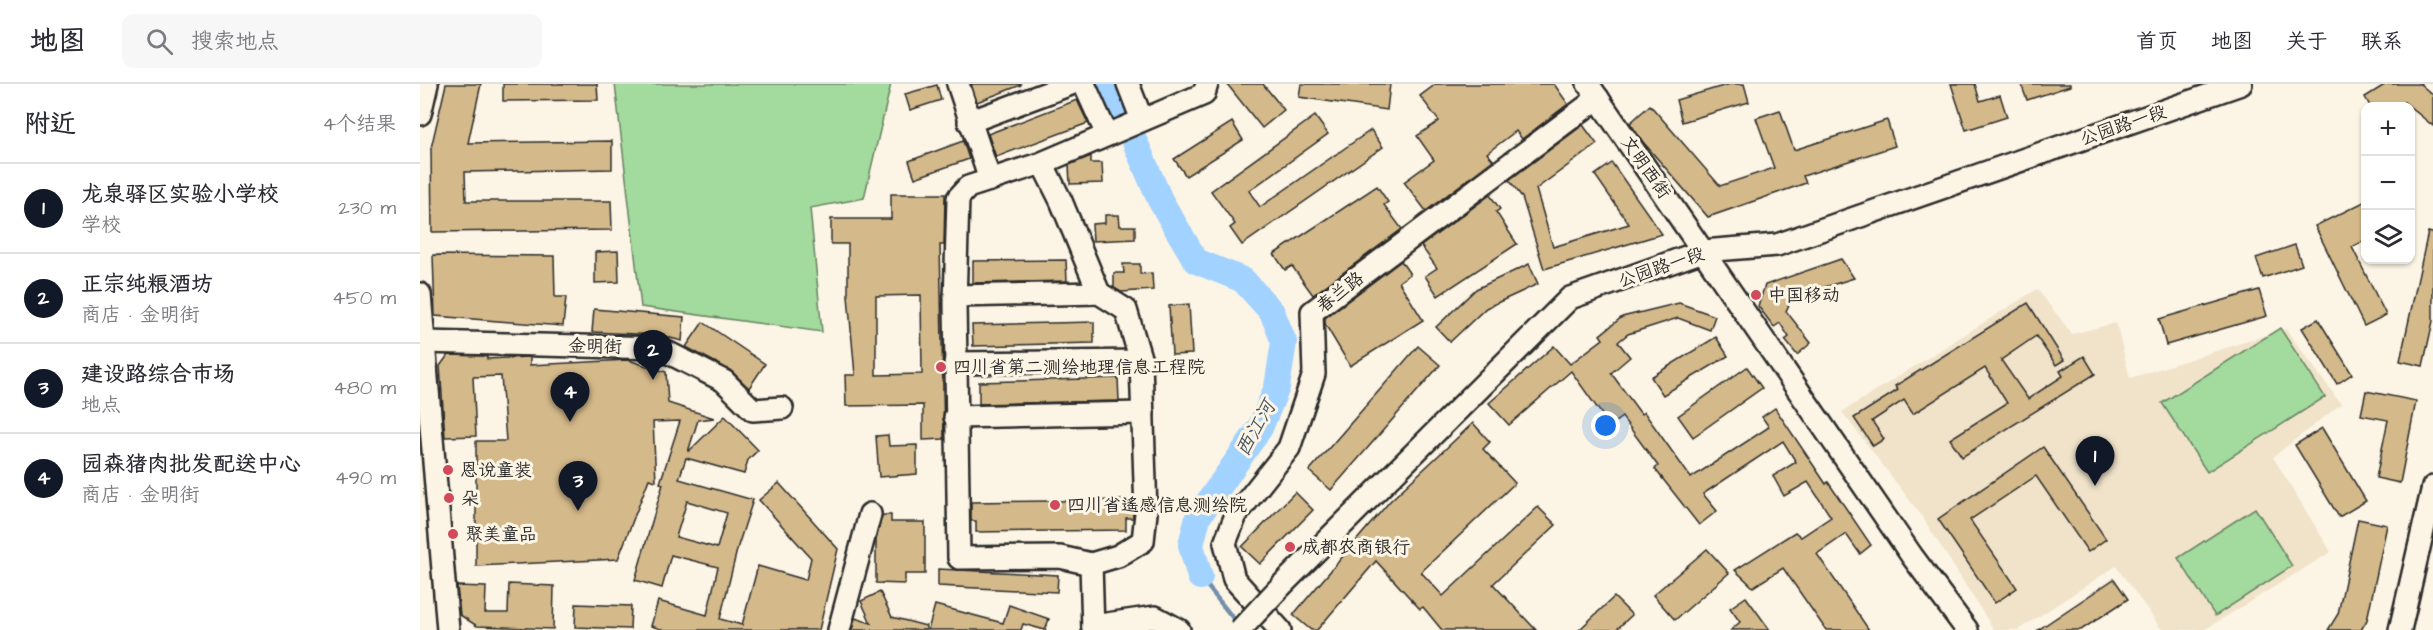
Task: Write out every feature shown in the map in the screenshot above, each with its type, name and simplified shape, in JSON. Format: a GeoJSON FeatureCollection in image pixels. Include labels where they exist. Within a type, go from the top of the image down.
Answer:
{"type":"FeatureCollection","features":[{"type":"Feature","properties":{"kind":"street"},"geometry":{"type":"LineString","coordinates":[[420,114],[427,84]]}},
{"type":"Feature","properties":{"kind":"street"},"geometry":{"type":"LineString","coordinates":[[958,84],[990,180]]}},
{"type":"Feature","properties":{"kind":"street"},"geometry":{"type":"LineString","coordinates":[[969,122],[1071,84]]}},
{"type":"Feature","properties":{"kind":"street"},"geometry":{"type":"LineString","coordinates":[[1084,84],[1126,127]]}},
{"type":"Feature","properties":{"kind":"street"},"geometry":{"type":"LineString","coordinates":[[1126,127],[1128,84]]}},
{"type":"Feature","properties":{"kind":"street"},"geometry":{"type":"LineString","coordinates":[[955,296],[1099,293],[1126,310],[1141,361],[1146,513],[1143,541],[1118,556],[1091,564],[1060,557],[959,558],[955,417],[955,296],[958,198],[968,187],[1042,162],[1204,94],[1208,84]]}},
{"type":"Feature","properties":{"kind":"street","name":"公园路一段"},"geometry":{"type":"LineString","coordinates":[[1240,630],[1282,585],[1570,298],[1703,250],[1777,245],[2241,84]]}},
{"type":"Feature","properties":{"kind":"street","name":"文明西街"},"geometry":{"type":"LineString","coordinates":[[1593,91],[1912,556],[1966,630]]}},
{"type":"Feature","properties":{"kind":"street","name":"春兰路"},"geometry":{"type":"LineString","coordinates":[[1280,630],[1234,579],[1225,543],[1236,515],[1288,448],[1314,374],[1312,312],[1593,91]]}},
{"type":"Feature","properties":{"kind":"street"},"geometry":{"type":"LineString","coordinates":[[1042,162],[1061,201],[1099,293]]}},
{"type":"Feature","properties":{"kind":"street"},"geometry":{"type":"LineString","coordinates":[[420,294],[448,630]]}},
{"type":"Feature","properties":{"kind":"street","name":"金明街"},"geometry":{"type":"LineString","coordinates":[[424,342],[659,348],[724,381],[753,411],[782,408]]}},
{"type":"Feature","properties":{"kind":"street"},"geometry":{"type":"LineString","coordinates":[[955,363],[1141,361]]}},
{"type":"Feature","properties":{"kind":"street"},"geometry":{"type":"LineString","coordinates":[[955,417],[1143,413]]}},
{"type":"Feature","properties":{"kind":"street"},"geometry":{"type":"LineString","coordinates":[[2400,630],[2433,487]]}},
{"type":"Feature","properties":{"kind":"street"},"geometry":{"type":"LineString","coordinates":[[839,630],[870,514]]}},
{"type":"Feature","properties":{"kind":"street"},"geometry":{"type":"LineString","coordinates":[[1091,564],[1093,628],[1155,617],[1179,630]]}},
{"type":"Feature","properties":{"kind":"shaded area"},"geometry":{"type":"Polygon","coordinates":[[[2037,289],[2072,334],[2116,323],[2130,378],[2286,329],[2341,404],[2273,457],[2331,552],[2204,630],[2162,630],[2116,566],[2018,630],[1994,630],[1921,515],[1842,412],[2037,289]]]}},
{"type":"Feature","properties":{"kind":"green space"},"geometry":{"type":"Polygon","coordinates":[[[615,84],[891,84],[864,198],[810,208],[822,332],[641,307],[615,84]]]}},
{"type":"Feature","properties":{"kind":"green space"},"geometry":{"type":"Polygon","coordinates":[[[2280,328],[2325,397],[2207,472],[2162,403],[2280,328]]]}},
{"type":"Feature","properties":{"kind":"green space"},"geometry":{"type":"Polygon","coordinates":[[[2255,508],[2292,566],[2215,616],[2178,558],[2255,508]]]}},
{"type":"Feature","properties":{"kind":"building"},"geometry":{"type":"Polygon","coordinates":[[[446,84],[481,84],[468,143],[612,141],[612,169],[465,172],[466,201],[611,201],[612,230],[432,232],[431,148],[446,84]]]}},
{"type":"Feature","properties":{"kind":"building"},"geometry":{"type":"Polygon","coordinates":[[[503,84],[597,84],[598,100],[503,101],[503,84]]]}},
{"type":"Feature","properties":{"kind":"building"},"geometry":{"type":"Polygon","coordinates":[[[971,84],[1021,84],[1021,85],[977,102],[971,84]]]}},
{"type":"Feature","properties":{"kind":"building"},"geometry":{"type":"Polygon","coordinates":[[[1227,84],[1263,84],[1284,110],[1262,128],[1227,84]]]}},
{"type":"Feature","properties":{"kind":"building"},"geometry":{"type":"Polygon","coordinates":[[[1301,84],[1390,84],[1387,110],[1299,97],[1301,84]]]}},
{"type":"Feature","properties":{"kind":"building"},"geometry":{"type":"Polygon","coordinates":[[[1436,84],[1554,84],[1568,104],[1522,139],[1516,131],[1487,153],[1493,160],[1426,211],[1404,182],[1434,160],[1417,136],[1439,121],[1420,96],[1436,84]]]}},
{"type":"Feature","properties":{"kind":"building"},"geometry":{"type":"Polygon","coordinates":[[[1730,84],[1744,84],[1749,102],[1682,122],[1676,100],[1730,84]]]}},
{"type":"Feature","properties":{"kind":"building"},"geometry":{"type":"Polygon","coordinates":[[[1951,84],[1975,84],[1980,101],[2000,95],[2007,117],[1966,130],[1951,84]]]}},
{"type":"Feature","properties":{"kind":"building"},"geometry":{"type":"Polygon","coordinates":[[[2021,84],[2070,84],[2070,86],[2027,100],[2021,84]]]}},
{"type":"Feature","properties":{"kind":"building"},"geometry":{"type":"Polygon","coordinates":[[[2386,84],[2420,84],[2433,95],[2433,126],[2415,111],[2415,102],[2368,102],[2365,97],[2386,84]]]}},
{"type":"Feature","properties":{"kind":"building"},"geometry":{"type":"Polygon","coordinates":[[[937,85],[941,100],[910,110],[905,94],[937,85]]]}},
{"type":"Feature","properties":{"kind":"building"},"geometry":{"type":"Polygon","coordinates":[[[1077,100],[1088,123],[996,157],[988,134],[1077,100]]]}},
{"type":"Feature","properties":{"kind":"building"},"geometry":{"type":"Polygon","coordinates":[[[1650,105],[1720,186],[1774,168],[1756,118],[1780,110],[1794,150],[1887,120],[1895,146],[1803,176],[1806,183],[1708,217],[1643,142],[1630,123],[1650,105]]]}},
{"type":"Feature","properties":{"kind":"building"},"geometry":{"type":"Polygon","coordinates":[[[1315,116],[1328,134],[1249,191],[1260,207],[1371,130],[1383,147],[1242,245],[1230,228],[1235,224],[1211,191],[1315,116]]]}},
{"type":"Feature","properties":{"kind":"building"},"geometry":{"type":"Polygon","coordinates":[[[1232,122],[1243,140],[1186,176],[1174,159],[1232,122]]]}},
{"type":"Feature","properties":{"kind":"building"},"geometry":{"type":"Polygon","coordinates":[[[1583,125],[1597,144],[1536,189],[1553,247],[1629,224],[1595,175],[1612,163],[1662,234],[1544,269],[1522,197],[1509,180],[1583,125]]]}},
{"type":"Feature","properties":{"kind":"building"},"geometry":{"type":"Polygon","coordinates":[[[963,141],[969,159],[915,178],[909,161],[963,141]]]}},
{"type":"Feature","properties":{"kind":"building"},"geometry":{"type":"Polygon","coordinates":[[[1091,156],[1091,163],[1102,163],[1103,183],[1070,184],[1069,165],[1091,156]]]}},
{"type":"Feature","properties":{"kind":"building"},"geometry":{"type":"Polygon","coordinates":[[[1377,186],[1388,202],[1384,205],[1402,229],[1313,295],[1292,266],[1285,270],[1274,254],[1377,186]]]}},
{"type":"Feature","properties":{"kind":"building"},"geometry":{"type":"Polygon","coordinates":[[[891,194],[945,194],[944,245],[940,245],[944,439],[923,440],[923,405],[846,406],[845,375],[855,375],[848,296],[848,244],[831,244],[831,219],[891,219],[891,194]],[[921,295],[876,296],[876,375],[922,374],[921,295]]]}},
{"type":"Feature","properties":{"kind":"building"},"geometry":{"type":"Polygon","coordinates":[[[1490,195],[1500,209],[1496,212],[1517,244],[1438,296],[1425,276],[1437,268],[1421,246],[1490,195]]]}},
{"type":"Feature","properties":{"kind":"building"},"geometry":{"type":"Polygon","coordinates":[[[2361,203],[2361,242],[2352,247],[2386,315],[2364,326],[2315,226],[2361,203]]]}},
{"type":"Feature","properties":{"kind":"building"},"geometry":{"type":"Polygon","coordinates":[[[1105,215],[1119,215],[1120,226],[1135,226],[1135,239],[1093,241],[1092,224],[1105,223],[1105,215]]]}},
{"type":"Feature","properties":{"kind":"building"},"geometry":{"type":"Polygon","coordinates":[[[2428,232],[2433,233],[2433,321],[2423,366],[2400,361],[2428,232]]]}},
{"type":"Feature","properties":{"kind":"building"},"geometry":{"type":"Polygon","coordinates":[[[2295,245],[2302,265],[2263,278],[2256,258],[2295,245]]]}},
{"type":"Feature","properties":{"kind":"building"},"geometry":{"type":"Polygon","coordinates":[[[618,251],[619,282],[595,283],[595,252],[618,251]]]}},
{"type":"Feature","properties":{"kind":"building"},"geometry":{"type":"Polygon","coordinates":[[[433,255],[554,256],[555,297],[566,297],[563,326],[435,316],[433,255]]]}},
{"type":"Feature","properties":{"kind":"building"},"geometry":{"type":"Polygon","coordinates":[[[1841,259],[1854,278],[1793,297],[1786,311],[1811,343],[1797,355],[1785,340],[1789,337],[1780,323],[1774,327],[1758,306],[1765,285],[1841,259]]]}},
{"type":"Feature","properties":{"kind":"building"},"geometry":{"type":"Polygon","coordinates":[[[1066,260],[1067,281],[973,283],[973,261],[1066,260]]]}},
{"type":"Feature","properties":{"kind":"building"},"geometry":{"type":"Polygon","coordinates":[[[1401,261],[1410,274],[1399,282],[1423,320],[1350,366],[1325,324],[1325,318],[1401,261]]]}},
{"type":"Feature","properties":{"kind":"building"},"geometry":{"type":"Polygon","coordinates":[[[1123,264],[1140,264],[1140,274],[1152,273],[1153,290],[1121,292],[1114,288],[1114,273],[1124,273],[1123,264]]]}},
{"type":"Feature","properties":{"kind":"building"},"geometry":{"type":"Polygon","coordinates":[[[1529,264],[1538,284],[1486,308],[1450,342],[1436,327],[1476,289],[1529,264]]]}},
{"type":"Feature","properties":{"kind":"building"},"geometry":{"type":"Polygon","coordinates":[[[2259,290],[2267,316],[2166,345],[2159,319],[2259,290]]]}},
{"type":"Feature","properties":{"kind":"building"},"geometry":{"type":"Polygon","coordinates":[[[1679,303],[1715,316],[1710,330],[1678,318],[1628,334],[1618,342],[1630,357],[1611,373],[1641,414],[1644,412],[1691,478],[1769,427],[1762,417],[1775,408],[1826,484],[1828,482],[1871,545],[1860,554],[1846,534],[1817,554],[1869,630],[1826,630],[1783,568],[1753,587],[1735,570],[1795,532],[1801,537],[1831,517],[1808,482],[1784,496],[1773,476],[1796,462],[1783,441],[1703,494],[1717,511],[1699,525],[1655,469],[1658,466],[1622,417],[1610,426],[1571,371],[1509,425],[1489,403],[1554,346],[1570,364],[1603,339],[1600,335],[1622,317],[1679,303]]]}},
{"type":"Feature","properties":{"kind":"building"},"geometry":{"type":"Polygon","coordinates":[[[2028,303],[2064,360],[2056,365],[2036,336],[2001,360],[2028,399],[2063,376],[2060,371],[2084,356],[2095,374],[1962,457],[1950,439],[2007,403],[1985,368],[1913,414],[1904,400],[1872,421],[1884,439],[1873,446],[1854,418],[1898,390],[1895,386],[2028,303]]]}},
{"type":"Feature","properties":{"kind":"building"},"geometry":{"type":"Polygon","coordinates":[[[1189,304],[1192,354],[1172,355],[1169,306],[1189,304]]]}},
{"type":"Feature","properties":{"kind":"building"},"geometry":{"type":"Polygon","coordinates":[[[594,309],[684,317],[682,341],[659,335],[592,332],[594,309]]]}},
{"type":"Feature","properties":{"kind":"building"},"geometry":{"type":"Polygon","coordinates":[[[2318,319],[2352,374],[2337,384],[2302,328],[2318,319]]]}},
{"type":"Feature","properties":{"kind":"building"},"geometry":{"type":"Polygon","coordinates":[[[703,322],[765,364],[749,388],[730,370],[686,347],[703,322]]]}},
{"type":"Feature","properties":{"kind":"building"},"geometry":{"type":"Polygon","coordinates":[[[1094,322],[1094,343],[973,346],[972,325],[1094,322]]]}},
{"type":"Feature","properties":{"kind":"building"},"geometry":{"type":"Polygon","coordinates":[[[1716,337],[1728,356],[1663,395],[1651,377],[1716,337]]]}},
{"type":"Feature","properties":{"kind":"building"},"geometry":{"type":"Polygon","coordinates":[[[1418,346],[1440,365],[1331,490],[1309,471],[1418,346]]]}},
{"type":"Feature","properties":{"kind":"building"},"geometry":{"type":"Polygon","coordinates":[[[448,355],[487,356],[487,359],[530,357],[530,365],[628,360],[666,372],[668,403],[714,418],[698,420],[688,452],[725,416],[758,450],[748,460],[744,474],[686,458],[679,479],[753,500],[738,546],[720,619],[742,625],[758,566],[806,580],[811,558],[759,500],[779,483],[838,549],[819,630],[664,630],[651,626],[658,601],[707,615],[718,567],[671,555],[662,588],[635,580],[663,484],[660,483],[680,421],[653,422],[656,481],[649,479],[618,559],[476,566],[476,441],[506,441],[501,376],[473,377],[476,436],[445,437],[440,366],[448,355]],[[687,501],[676,537],[717,548],[727,513],[687,501]]]}},
{"type":"Feature","properties":{"kind":"building"},"geometry":{"type":"Polygon","coordinates":[[[1747,367],[1762,388],[1693,437],[1678,416],[1747,367]]]}},
{"type":"Feature","properties":{"kind":"building"},"geometry":{"type":"Polygon","coordinates":[[[1118,378],[1119,401],[979,404],[979,382],[1118,378]]]}},
{"type":"Feature","properties":{"kind":"building"},"geometry":{"type":"Polygon","coordinates":[[[2366,391],[2416,401],[2400,483],[2376,478],[2388,420],[2361,415],[2366,391]]]}},
{"type":"Feature","properties":{"kind":"building"},"geometry":{"type":"Polygon","coordinates":[[[1473,423],[1490,442],[1483,449],[1515,483],[1421,572],[1443,596],[1538,507],[1556,525],[1493,584],[1536,630],[1442,630],[1423,607],[1420,609],[1376,561],[1317,630],[1311,630],[1293,615],[1390,501],[1473,423]]]}},
{"type":"Feature","properties":{"kind":"building"},"geometry":{"type":"Polygon","coordinates":[[[2322,428],[2366,501],[2339,517],[2295,445],[2322,428]]]}},
{"type":"Feature","properties":{"kind":"building"},"geometry":{"type":"Polygon","coordinates":[[[888,435],[889,446],[917,445],[917,474],[879,477],[876,436],[888,435]]]}},
{"type":"Feature","properties":{"kind":"building"},"geometry":{"type":"Polygon","coordinates":[[[2043,447],[2106,539],[2088,552],[2036,476],[1970,520],[2017,588],[1995,603],[1938,519],[2043,447]]]}},
{"type":"Feature","properties":{"kind":"building"},"geometry":{"type":"Polygon","coordinates":[[[1295,492],[1313,510],[1260,564],[1242,547],[1295,492]]]}},
{"type":"Feature","properties":{"kind":"building"},"geometry":{"type":"Polygon","coordinates":[[[1133,500],[1133,518],[1126,518],[1126,530],[976,532],[976,521],[971,521],[971,502],[1133,500]]]}},
{"type":"Feature","properties":{"kind":"building"},"geometry":{"type":"Polygon","coordinates":[[[882,515],[891,515],[891,522],[925,522],[925,574],[905,574],[905,584],[876,583],[876,540],[882,515]]]}},
{"type":"Feature","properties":{"kind":"building"},"geometry":{"type":"Polygon","coordinates":[[[2358,519],[2387,525],[2367,620],[2361,630],[2328,630],[2338,614],[2358,519]]]}},
{"type":"Feature","properties":{"kind":"building"},"geometry":{"type":"Polygon","coordinates":[[[1707,549],[1729,573],[1675,620],[1653,595],[1707,549]]]}},
{"type":"Feature","properties":{"kind":"building"},"geometry":{"type":"Polygon","coordinates":[[[938,569],[1058,575],[1057,592],[938,586],[938,569]]]}},
{"type":"Feature","properties":{"kind":"building"},"geometry":{"type":"Polygon","coordinates":[[[2114,579],[2128,599],[2081,630],[2038,630],[2114,579]]]}},
{"type":"Feature","properties":{"kind":"building"},"geometry":{"type":"Polygon","coordinates":[[[509,584],[554,586],[553,629],[477,626],[460,615],[457,586],[486,587],[485,613],[508,613],[509,584]]]}},
{"type":"Feature","properties":{"kind":"building"},"geometry":{"type":"Polygon","coordinates":[[[880,592],[892,617],[926,626],[926,630],[852,630],[855,618],[871,623],[861,601],[880,592]]]}},
{"type":"Feature","properties":{"kind":"building"},"geometry":{"type":"Polygon","coordinates":[[[1614,597],[1632,615],[1616,630],[1579,630],[1614,597]]]}},
{"type":"Feature","properties":{"kind":"building"},"geometry":{"type":"Polygon","coordinates":[[[1746,597],[1770,630],[1731,630],[1740,622],[1730,608],[1746,597]]]}},
{"type":"Feature","properties":{"kind":"building"},"geometry":{"type":"Polygon","coordinates":[[[576,604],[631,606],[630,629],[575,627],[576,604]]]}},
{"type":"Feature","properties":{"kind":"building"},"geometry":{"type":"Polygon","coordinates":[[[935,605],[1003,623],[1009,605],[1049,619],[1045,630],[1023,624],[1021,630],[928,630],[935,605]]]}},
{"type":"Feature","properties":{"kind":"waterway","name":"西江河"},"geometry":{"type":"LineString","coordinates":[[1110,84],[1160,200],[1196,261],[1243,280],[1272,312],[1284,342],[1277,387],[1260,428],[1198,517],[1191,545],[1200,577]]}},
{"type":"Feature","properties":{"kind":"waterway","name":"西江河"},"geometry":{"type":"LineString","coordinates":[[1200,577],[1237,623]]}},
{"type":"Feature","properties":{"kind":"place","name":"中国移动"},"geometry":{"type":"Point","coordinates":[1756,295]}},
{"type":"Feature","properties":{"kind":"place","name":"四川省第二测绘地理信息工程院"},"geometry":{"type":"Point","coordinates":[941,367]}},
{"type":"Feature","properties":{"kind":"place","name":"正宗纯粮酒坊"},"geometry":{"type":"Point","coordinates":[653,380]}},
{"type":"Feature","properties":{"kind":"place","name":"园森猪肉批发配送中心"},"geometry":{"type":"Point","coordinates":[570,422]}},
{"type":"Feature","properties":{"kind":"place","name":"恩说童装"},"geometry":{"type":"Point","coordinates":[448,470]}},
{"type":"Feature","properties":{"kind":"place","name":"龙泉驿区实验小学校"},"geometry":{"type":"Point","coordinates":[2095,486]}},
{"type":"Feature","properties":{"kind":"place","name":"朵"},"geometry":{"type":"Point","coordinates":[449,498]}},
{"type":"Feature","properties":{"kind":"place","name":"四川省遥感信息测绘院"},"geometry":{"type":"Point","coordinates":[1055,505]}},
{"type":"Feature","properties":{"kind":"place","name":"建设路综合市场"},"geometry":{"type":"Point","coordinates":[578,511]}},
{"type":"Feature","properties":{"kind":"place","name":"聚美童品"},"geometry":{"type":"Point","coordinates":[453,534]}},
{"type":"Feature","properties":{"kind":"place","name":"成都农商银行"},"geometry":{"type":"Point","coordinates":[1290,547]}}]}
